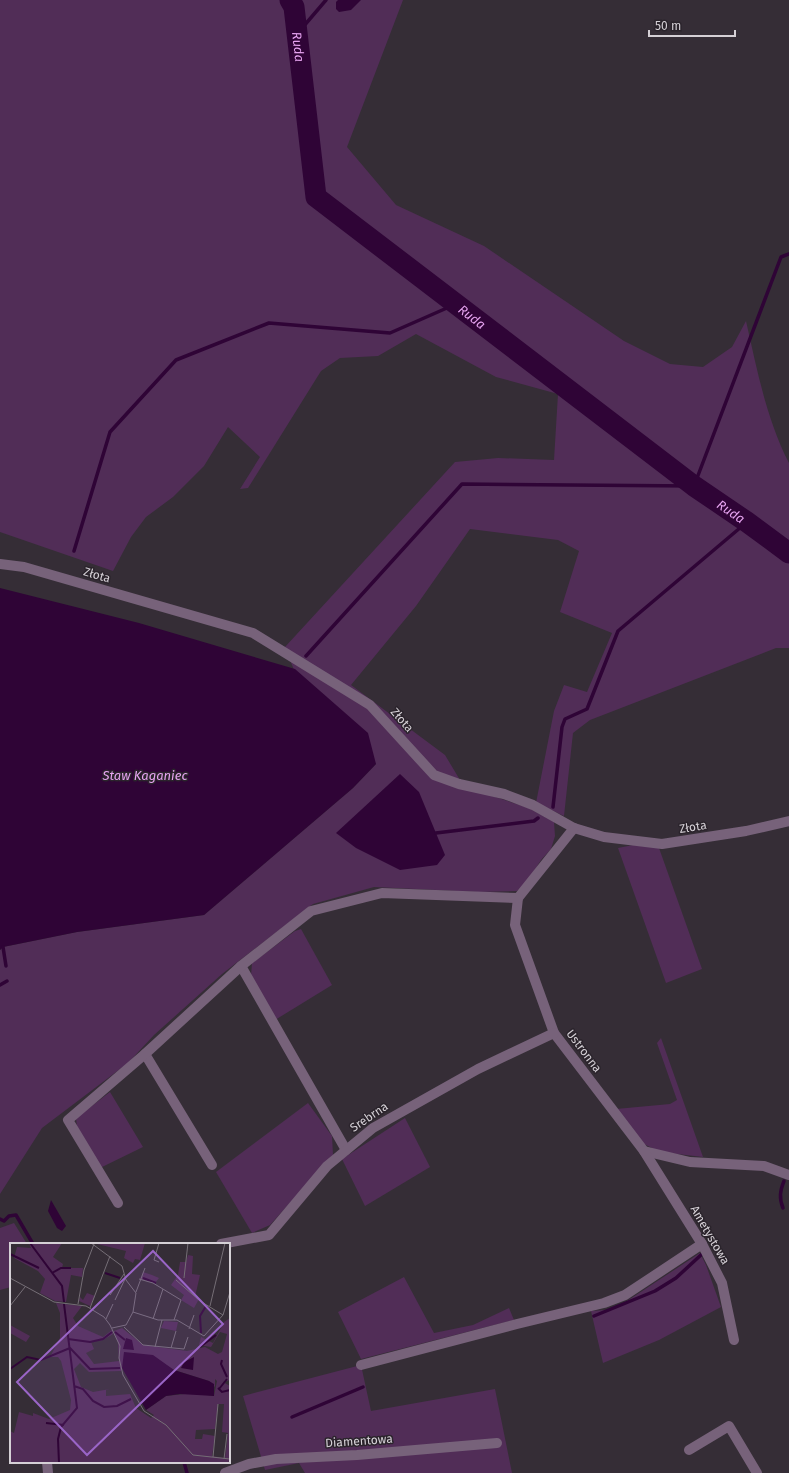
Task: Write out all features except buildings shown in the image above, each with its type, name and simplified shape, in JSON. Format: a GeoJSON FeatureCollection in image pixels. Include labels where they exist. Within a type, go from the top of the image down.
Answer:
{"type":"FeatureCollection","features":[{"type":"Feature","properties":{"kind":"street","name":"Złota"},"geometry":{"type":"LineString","coordinates":[[0,564],[24,567],[253,633],[370,705],[434,775],[459,784],[504,794],[533,805],[574,828],[604,837],[662,844],[746,832],[789,821]]}},
{"type":"Feature","properties":{"kind":"street"},"geometry":{"type":"LineString","coordinates":[[118,1203],[68,1120],[144,1054],[241,966],[311,911],[382,893],[518,898],[574,828]]}},
{"type":"Feature","properties":{"kind":"street","name":"Ustronna"},"geometry":{"type":"LineString","coordinates":[[518,898],[515,925],[554,1033],[644,1152]]}},
{"type":"Feature","properties":{"kind":"street"},"geometry":{"type":"LineString","coordinates":[[241,966],[346,1150]]}},
{"type":"Feature","properties":{"kind":"street","name":"Srebrna"},"geometry":{"type":"LineString","coordinates":[[226,1243],[269,1235],[327,1166],[373,1128],[478,1069],[554,1033]]}},
{"type":"Feature","properties":{"kind":"street"},"geometry":{"type":"LineString","coordinates":[[144,1054],[212,1165]]}},
{"type":"Feature","properties":{"kind":"street"},"geometry":{"type":"LineString","coordinates":[[644,1152],[690,1162],[764,1166],[789,1175]]}},
{"type":"Feature","properties":{"kind":"street","name":"Ametystowa"},"geometry":{"type":"LineString","coordinates":[[644,1152],[702,1244],[722,1283],[734,1340]]}},
{"type":"Feature","properties":{"kind":"street"},"geometry":{"type":"LineString","coordinates":[[361,1365],[604,1303],[625,1295],[702,1244]]}},
{"type":"Feature","properties":{"kind":"street"},"geometry":{"type":"LineString","coordinates":[[689,1450],[730,1426],[757,1473]]}},
{"type":"Feature","properties":{"kind":"street","name":"Diamentowa"},"geometry":{"type":"LineString","coordinates":[[225,1473],[249,1464],[276,1460],[357,1455],[497,1443]]}},
{"type":"Feature","properties":{"kind":"street"},"geometry":{"type":"LineString","coordinates":[[47,1463],[48,1473]]}},
{"type":"Feature","properties":{"kind":"shaded area"},"geometry":{"type":"Polygon","coordinates":[[[0,0],[403,0],[347,147],[396,205],[484,246],[624,341],[670,364],[703,367],[732,347],[746,321],[768,411],[789,463],[789,648],[776,648],[590,720],[573,733],[564,816],[536,803],[554,711],[564,685],[587,692],[612,633],[560,612],[579,551],[558,540],[470,529],[416,606],[351,685],[445,755],[460,780],[486,794],[529,808],[554,822],[555,836],[551,849],[541,860],[526,884],[517,891],[478,892],[374,887],[313,904],[222,974],[154,1035],[128,1063],[42,1128],[0,1194],[0,950],[3,947],[77,932],[204,915],[353,788],[376,764],[294,670],[285,647],[455,462],[498,458],[554,460],[558,394],[496,377],[416,334],[378,356],[340,358],[321,371],[248,488],[240,489],[260,457],[228,427],[204,466],[173,497],[146,517],[131,537],[113,571],[0,532],[0,0]]]}},
{"type":"Feature","properties":{"kind":"shaded area"},"geometry":{"type":"Polygon","coordinates":[[[633,845],[659,848],[702,969],[666,983],[618,848],[633,845]]]}},
{"type":"Feature","properties":{"kind":"shaded area"},"geometry":{"type":"Polygon","coordinates":[[[301,929],[332,985],[275,1020],[251,976],[252,963],[295,931],[301,929]]]}},
{"type":"Feature","properties":{"kind":"shaded area"},"geometry":{"type":"Polygon","coordinates":[[[661,1038],[703,1157],[660,1152],[644,1144],[616,1109],[670,1104],[677,1100],[657,1043],[661,1038]]]}},
{"type":"Feature","properties":{"kind":"shaded area"},"geometry":{"type":"Polygon","coordinates":[[[110,1092],[143,1147],[100,1168],[77,1127],[76,1118],[110,1092]]]}},
{"type":"Feature","properties":{"kind":"shaded area"},"geometry":{"type":"Polygon","coordinates":[[[308,1103],[332,1136],[333,1155],[270,1225],[252,1233],[216,1172],[308,1103]]]}},
{"type":"Feature","properties":{"kind":"shaded area"},"geometry":{"type":"Polygon","coordinates":[[[405,1118],[430,1167],[365,1206],[342,1159],[405,1118]]]}},
{"type":"Feature","properties":{"kind":"shaded area"},"geometry":{"type":"Polygon","coordinates":[[[14,1223],[26,1243],[10,1243],[10,1287],[0,1290],[0,1228],[14,1223]]]}},
{"type":"Feature","properties":{"kind":"shaded area"},"geometry":{"type":"Polygon","coordinates":[[[700,1253],[706,1265],[721,1307],[659,1340],[603,1363],[591,1311],[606,1310],[627,1301],[700,1253]]]}},
{"type":"Feature","properties":{"kind":"shaded area"},"geometry":{"type":"Polygon","coordinates":[[[404,1277],[434,1333],[473,1325],[509,1308],[514,1320],[361,1359],[338,1312],[404,1277]]]}},
{"type":"Feature","properties":{"kind":"shaded area"},"geometry":{"type":"Polygon","coordinates":[[[361,1365],[371,1411],[495,1389],[512,1473],[305,1473],[299,1463],[265,1470],[243,1396],[361,1365]]]}},
{"type":"Feature","properties":{"kind":"water"},"geometry":{"type":"Polygon","coordinates":[[[338,0],[361,0],[351,10],[339,12],[336,9],[336,2],[338,0]]]}},
{"type":"Feature","properties":{"kind":"water","name":"Staw Kaganiec"},"geometry":{"type":"Polygon","coordinates":[[[0,588],[139,623],[295,669],[368,733],[376,764],[353,788],[204,915],[77,932],[3,947],[0,950],[0,588]]]}},
{"type":"Feature","properties":{"kind":"water"},"geometry":{"type":"Polygon","coordinates":[[[400,774],[419,792],[445,855],[437,865],[400,870],[356,848],[336,833],[400,774]]]}},
{"type":"Feature","properties":{"kind":"water"},"geometry":{"type":"Polygon","coordinates":[[[51,1200],[66,1226],[62,1231],[57,1228],[48,1211],[51,1200]]]}},
{"type":"Feature","properties":{"kind":"waterway","name":"Ruda"},"geometry":{"type":"LineString","coordinates":[[290,0],[294,7],[316,197],[694,486],[789,553]]}},
{"type":"Feature","properties":{"kind":"waterway"},"geometry":{"type":"LineString","coordinates":[[297,34],[326,0]]}},
{"type":"Feature","properties":{"kind":"waterway"},"geometry":{"type":"LineString","coordinates":[[306,656],[462,484],[694,486],[781,257],[789,254]]}},
{"type":"Feature","properties":{"kind":"waterway"},"geometry":{"type":"LineString","coordinates":[[74,551],[110,432],[176,360],[269,323],[390,333],[456,304]]}},
{"type":"Feature","properties":{"kind":"waterway"},"geometry":{"type":"LineString","coordinates":[[553,807],[562,727],[565,719],[587,709],[618,631],[747,522]]}},
{"type":"Feature","properties":{"kind":"waterway"},"geometry":{"type":"LineString","coordinates":[[436,833],[534,821],[538,818]]}},
{"type":"Feature","properties":{"kind":"waterway"},"geometry":{"type":"LineString","coordinates":[[3,947],[6,966]]}},
{"type":"Feature","properties":{"kind":"waterway"},"geometry":{"type":"LineString","coordinates":[[0,985],[7,981]]}},
{"type":"Feature","properties":{"kind":"waterway"},"geometry":{"type":"LineString","coordinates":[[783,1208],[780,1194],[784,1181]]}},
{"type":"Feature","properties":{"kind":"waterway"},"geometry":{"type":"LineString","coordinates":[[0,1219],[4,1221],[9,1216],[16,1215],[32,1243]]}},
{"type":"Feature","properties":{"kind":"waterway"},"geometry":{"type":"LineString","coordinates":[[594,1316],[655,1291],[676,1278],[702,1254]]}},
{"type":"Feature","properties":{"kind":"waterway"},"geometry":{"type":"LineString","coordinates":[[292,1417],[363,1387]]}},
{"type":"Feature","properties":{"kind":"waterway"},"geometry":{"type":"LineString","coordinates":[[184,1463],[187,1473]]}}]}
